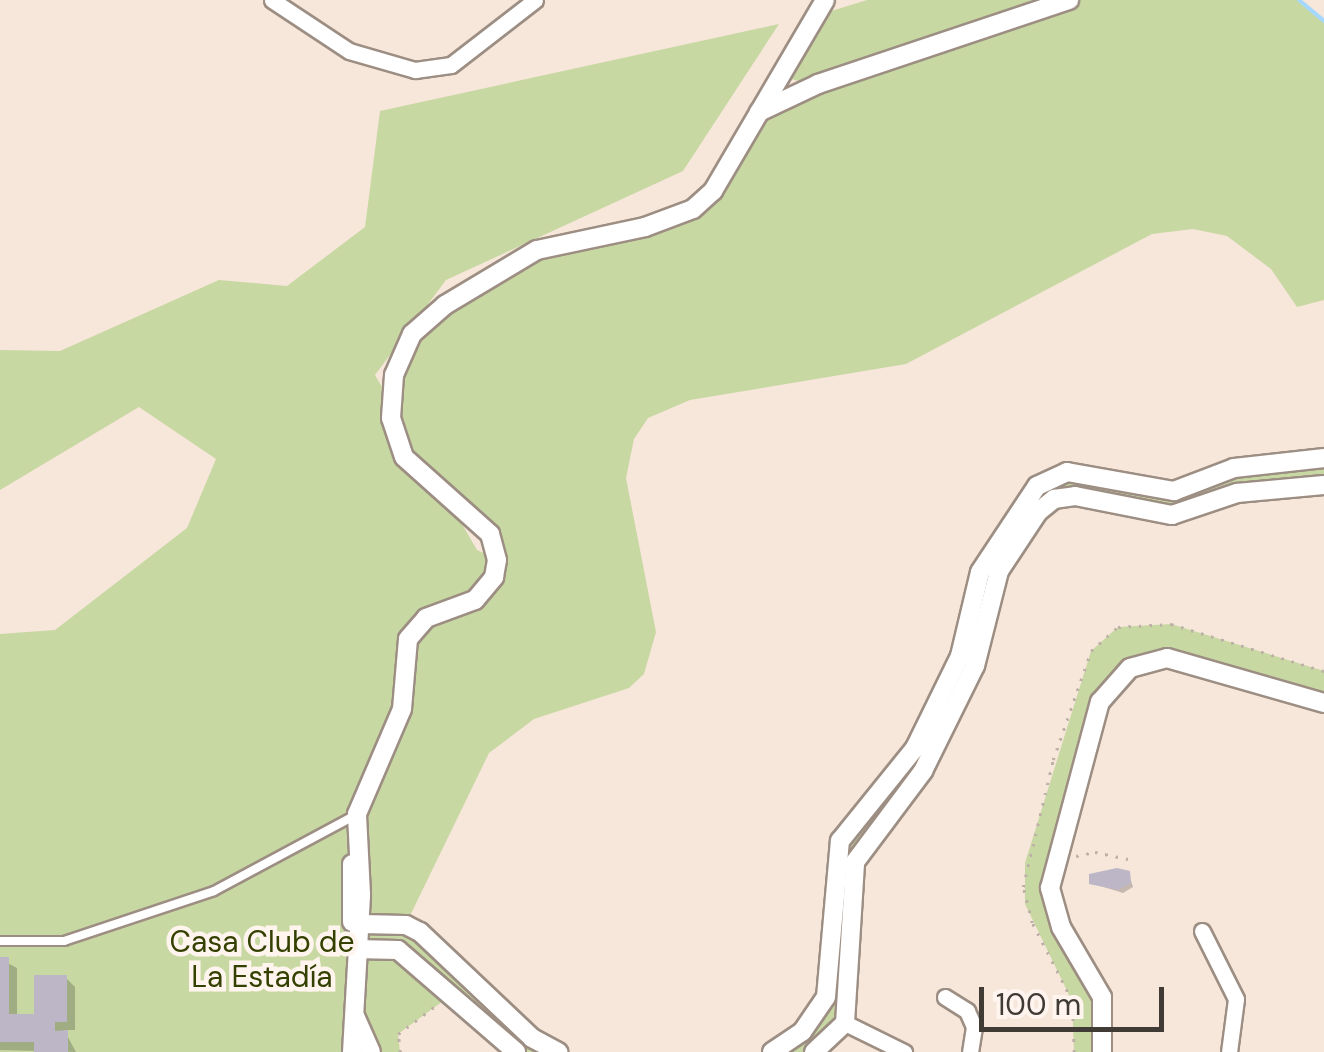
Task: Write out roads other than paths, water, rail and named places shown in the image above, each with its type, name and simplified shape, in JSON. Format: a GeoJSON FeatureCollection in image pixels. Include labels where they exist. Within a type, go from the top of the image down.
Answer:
{"type":"FeatureCollection","features":[{"type":"Feature","properties":{"kind":"street"},"geometry":{"type":"LineString","coordinates":[[272,0],[349,52],[416,70],[451,65],[535,0]]}},
{"type":"Feature","properties":{"kind":"street"},"geometry":{"type":"LineString","coordinates":[[356,948],[347,894],[357,822],[402,709],[408,639],[426,618],[475,600],[494,577],[497,560],[490,534],[404,456],[390,418],[394,375],[412,334],[445,305],[537,250],[645,227],[693,209],[712,191],[825,0]]}},
{"type":"Feature","properties":{"kind":"street"},"geometry":{"type":"LineString","coordinates":[[759,112],[818,84],[1069,0]]}},
{"type":"Feature","properties":{"kind":"street"},"geometry":{"type":"LineString","coordinates":[[778,76],[818,84]]}},
{"type":"Feature","properties":{"kind":"street"},"geometry":{"type":"LineString","coordinates":[[814,1052],[845,1023],[840,840],[915,748],[960,656],[980,572],[1037,486],[1067,472],[1174,491],[1252,464],[1324,458]]}},
{"type":"Feature","properties":{"kind":"street"},"geometry":{"type":"LineString","coordinates":[[772,1052],[802,1032],[826,997],[855,862],[922,771],[975,666],[999,571],[1038,512],[1054,499],[1075,496],[1172,515],[1237,493],[1324,485]]}},
{"type":"Feature","properties":{"kind":"street"},"geometry":{"type":"LineString","coordinates":[[1102,1052],[1102,997],[1061,928],[1050,888],[1100,702],[1130,668],[1167,658],[1324,703]]}},
{"type":"Feature","properties":{"kind":"street"},"geometry":{"type":"LineString","coordinates":[[352,1052],[356,948],[367,894],[357,822]]}},
{"type":"Feature","properties":{"kind":"street"},"geometry":{"type":"LineString","coordinates":[[361,924],[406,924],[420,932],[532,1038],[558,1052]]}},
{"type":"Feature","properties":{"kind":"street"},"geometry":{"type":"LineString","coordinates":[[1202,931],[1236,1000],[1229,1052]]}},
{"type":"Feature","properties":{"kind":"street"},"geometry":{"type":"LineString","coordinates":[[356,948],[398,950],[516,1052]]}},
{"type":"Feature","properties":{"kind":"street"},"geometry":{"type":"LineString","coordinates":[[945,997],[968,1011],[974,1028],[970,1052]]}},
{"type":"Feature","properties":{"kind":"street"},"geometry":{"type":"LineString","coordinates":[[353,1011],[371,1052]]}},
{"type":"Feature","properties":{"kind":"street"},"geometry":{"type":"LineString","coordinates":[[845,1023],[904,1052]]}},
{"type":"Feature","properties":{"kind":"lane"},"geometry":{"type":"LineString","coordinates":[[0,940],[64,941],[214,890],[357,822]]}},
{"type":"Feature","properties":{"kind":"waterway"},"geometry":{"type":"LineString","coordinates":[[1299,0],[1324,21]]}},
{"type":"Feature","properties":{"kind":"park label","name":"Casa Club de La Estadía"},"geometry":{"type":"Point","coordinates":[262,959]}}]}
